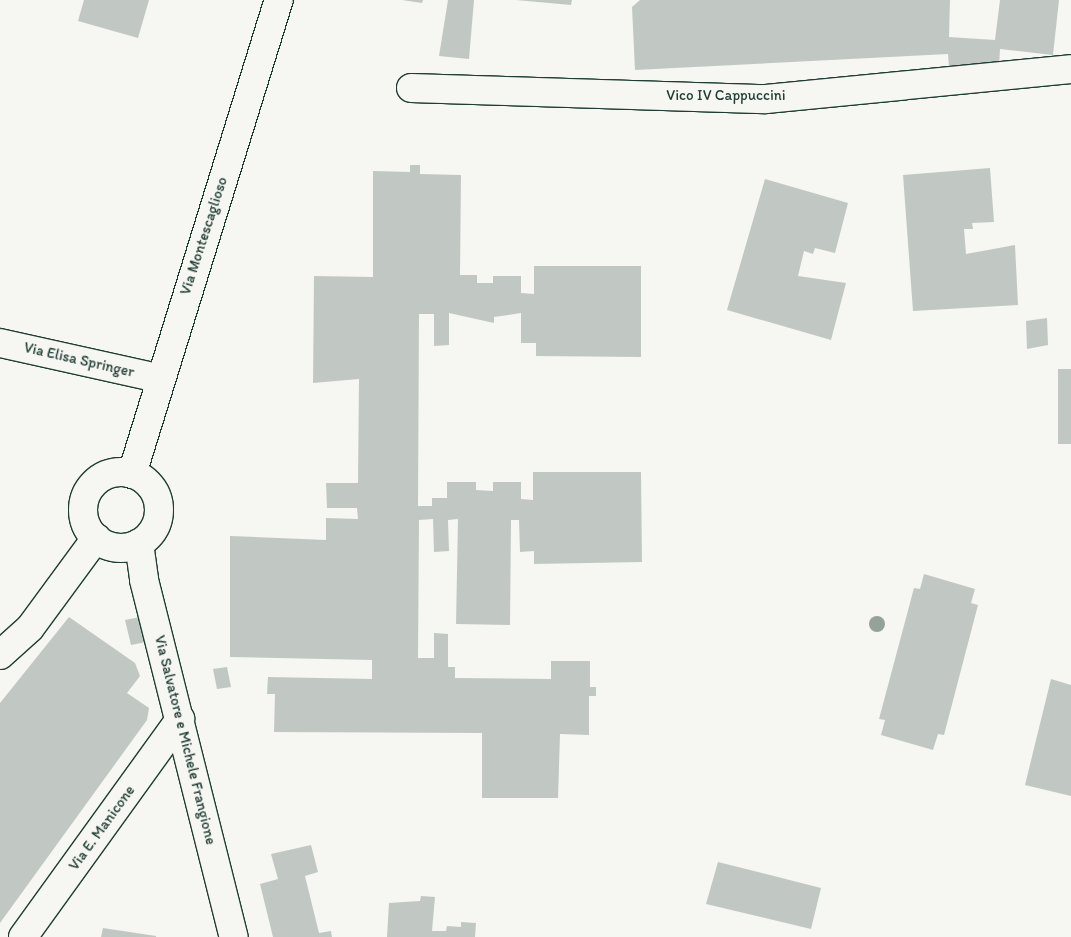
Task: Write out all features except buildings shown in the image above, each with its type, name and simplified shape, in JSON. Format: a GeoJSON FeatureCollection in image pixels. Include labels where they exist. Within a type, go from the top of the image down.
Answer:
{"type":"FeatureCollection","features":[{"type":"Feature","properties":{"kind":"street","name":"Via Montescaglioso"},"geometry":{"type":"LineString","coordinates":[[132,474],[158,378],[279,0]]}},
{"type":"Feature","properties":{"kind":"street","name":"Vico IV Cappuccini"},"geometry":{"type":"LineString","coordinates":[[411,88],[766,99],[1071,69]]}},
{"type":"Feature","properties":{"kind":"street","name":"Via Elisa Springer"},"geometry":{"type":"LineString","coordinates":[[0,343],[158,378]]}},
{"type":"Feature","properties":{"kind":"street"},"geometry":{"type":"LineString","coordinates":[[132,474],[152,488],[158,500],[156,525],[139,543],[114,547],[96,538],[84,512],[89,490],[107,475],[132,474]]}},
{"type":"Feature","properties":{"kind":"street"},"geometry":{"type":"LineString","coordinates":[[0,655],[30,628],[96,538]]}},
{"type":"Feature","properties":{"kind":"street","name":"Via Salvatore e Michele Frangione"},"geometry":{"type":"LineString","coordinates":[[139,543],[144,580],[234,937]]}},
{"type":"Feature","properties":{"kind":"street","name":"Via E. Manicone"},"geometry":{"type":"LineString","coordinates":[[23,937],[180,719]]}}]}
